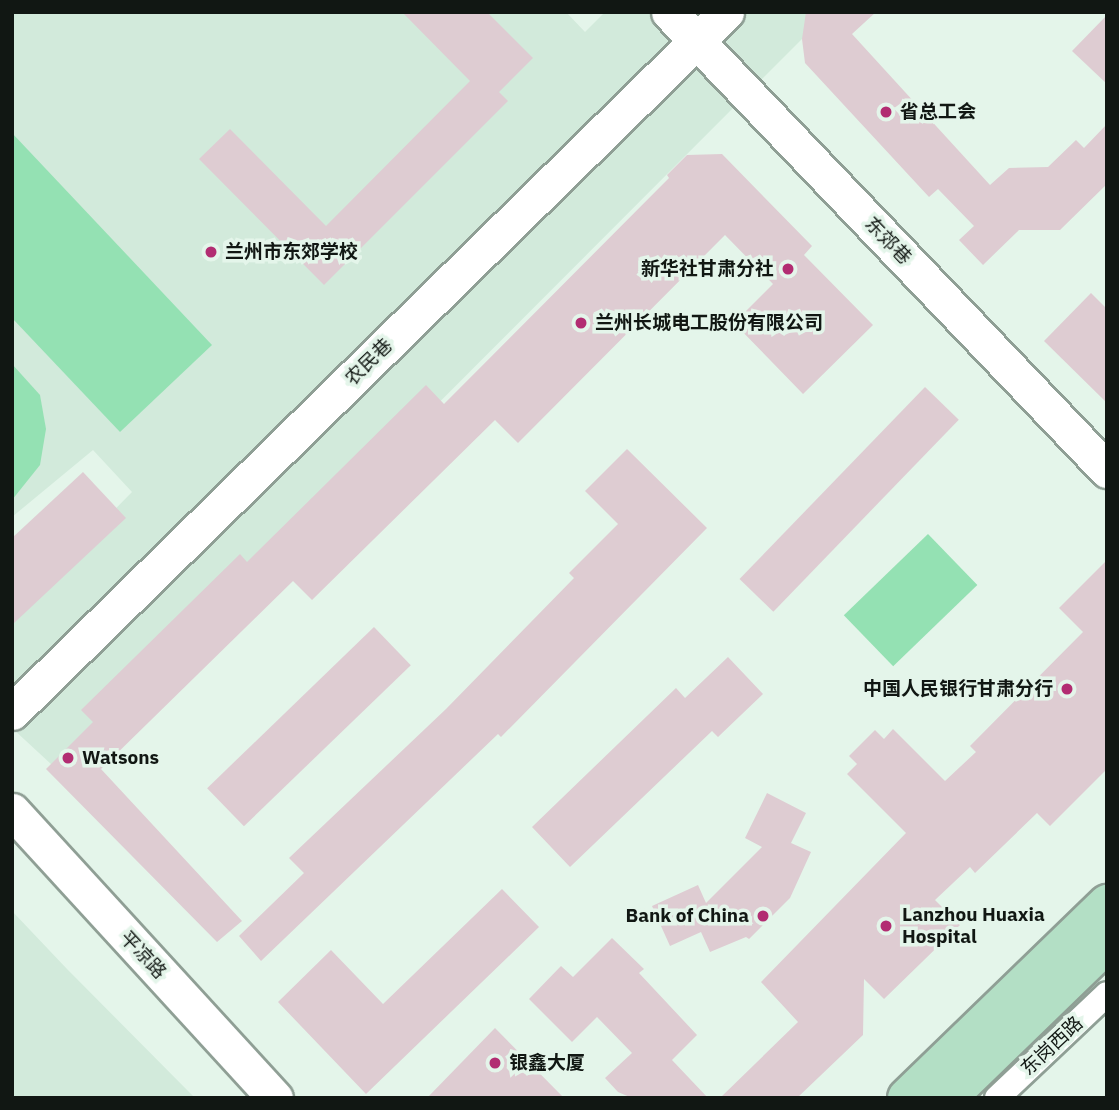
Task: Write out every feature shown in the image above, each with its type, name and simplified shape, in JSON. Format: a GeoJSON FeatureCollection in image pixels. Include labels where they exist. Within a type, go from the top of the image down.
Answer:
{"type":"FeatureCollection","features":[{"type":"Feature","properties":{"kind":"main road"},"geometry":{"type":"LineString","coordinates":[[906,1098],[1107,904]]}},
{"type":"Feature","properties":{"kind":"main road"},"geometry":{"type":"LineString","coordinates":[[947,1098],[1107,943]]}},
{"type":"Feature","properties":{"kind":"street","name":"东郊巷"},"geometry":{"type":"LineString","coordinates":[[669,12],[1107,470]]}},
{"type":"Feature","properties":{"kind":"street","name":"农民巷"},"geometry":{"type":"LineString","coordinates":[[12,712],[726,12]]}},
{"type":"Feature","properties":{"kind":"street","name":"平凉路"},"geometry":{"type":"LineString","coordinates":[[12,811],[275,1098]]}},
{"type":"Feature","properties":{"kind":"street","name":"东岗西路"},"geometry":{"type":"LineString","coordinates":[[997,1098],[1107,994]]}},
{"type":"Feature","properties":{"kind":"shaded area"},"geometry":{"type":"Polygon","coordinates":[[[12,12],[566,12],[585,32],[605,12],[829,12],[65,777],[12,728],[12,614],[132,492],[93,450],[12,517],[12,12]]]}},
{"type":"Feature","properties":{"kind":"shaded area"},"geometry":{"type":"Polygon","coordinates":[[[12,911],[67,969],[195,1098],[12,1098],[12,911]]]}},
{"type":"Feature","properties":{"kind":"green space"},"geometry":{"type":"Polygon","coordinates":[[[12,133],[212,345],[120,432],[12,318],[12,133]]]}},
{"type":"Feature","properties":{"kind":"green space"},"geometry":{"type":"Polygon","coordinates":[[[12,364],[40,395],[46,429],[40,465],[12,500],[12,364]]]}},
{"type":"Feature","properties":{"kind":"green space"},"geometry":{"type":"Polygon","coordinates":[[[928,534],[977,585],[893,666],[844,615],[928,534]]]}},
{"type":"Feature","properties":{"kind":"building"},"geometry":{"type":"Polygon","coordinates":[[[402,12],[487,12],[533,58],[499,92],[508,101],[324,285],[199,159],[230,129],[326,226],[470,81],[402,12]]]}},
{"type":"Feature","properties":{"kind":"building"},"geometry":{"type":"Polygon","coordinates":[[[806,12],[876,12],[852,34],[990,185],[1009,168],[1048,167],[1076,140],[1084,148],[1107,124],[1107,184],[1060,230],[1019,230],[983,265],[959,240],[974,226],[938,189],[929,197],[805,63],[802,39],[806,12]]]}},
{"type":"Feature","properties":{"kind":"building"},"geometry":{"type":"Polygon","coordinates":[[[1107,15],[1107,84],[1072,51],[1107,15]]]}},
{"type":"Feature","properties":{"kind":"building"},"geometry":{"type":"Polygon","coordinates":[[[722,154],[812,246],[804,255],[873,325],[803,394],[734,323],[773,284],[725,235],[518,443],[495,420],[312,600],[293,581],[101,769],[242,921],[217,942],[46,769],[93,722],[81,710],[240,554],[247,562],[426,385],[444,404],[669,178],[667,175],[687,155],[722,154]]]}},
{"type":"Feature","properties":{"kind":"building"},"geometry":{"type":"Polygon","coordinates":[[[1091,293],[1107,309],[1107,403],[1044,341],[1091,293]]]}},
{"type":"Feature","properties":{"kind":"building"},"geometry":{"type":"Polygon","coordinates":[[[925,387],[959,420],[773,612],[740,579],[925,387]]]}},
{"type":"Feature","properties":{"kind":"building"},"geometry":{"type":"Polygon","coordinates":[[[627,449],[707,528],[501,737],[498,734],[261,961],[239,936],[304,873],[289,858],[446,709],[574,578],[569,573],[618,524],[585,491],[627,449]]]}},
{"type":"Feature","properties":{"kind":"building"},"geometry":{"type":"Polygon","coordinates":[[[83,472],[126,518],[12,625],[12,538],[83,472]]]}},
{"type":"Feature","properties":{"kind":"building"},"geometry":{"type":"Polygon","coordinates":[[[1107,560],[1107,769],[1050,826],[1037,813],[975,873],[970,867],[935,900],[960,925],[884,999],[864,979],[863,1035],[797,1098],[720,1098],[798,1022],[761,982],[906,833],[847,774],[857,764],[849,756],[875,730],[884,739],[893,729],[945,781],[976,752],[970,746],[1083,632],[1059,608],[1107,560]]]}},
{"type":"Feature","properties":{"kind":"building"},"geometry":{"type":"Polygon","coordinates":[[[374,627],[411,665],[244,826],[207,788],[374,627]]]}},
{"type":"Feature","properties":{"kind":"building"},"geometry":{"type":"Polygon","coordinates":[[[728,657],[763,694],[718,737],[712,731],[570,867],[532,827],[676,688],[685,698],[728,657]]]}},
{"type":"Feature","properties":{"kind":"building"},"geometry":{"type":"Polygon","coordinates":[[[767,793],[806,813],[791,843],[811,852],[790,898],[749,939],[746,937],[710,952],[701,932],[670,946],[652,906],[698,885],[706,903],[762,847],[745,838],[767,793]]]}},
{"type":"Feature","properties":{"kind":"building"},"geometry":{"type":"Polygon","coordinates":[[[502,889],[539,927],[366,1094],[278,1002],[331,950],[383,1004],[502,889]]]}},
{"type":"Feature","properties":{"kind":"building"},"geometry":{"type":"Polygon","coordinates":[[[612,938],[644,969],[639,973],[697,1035],[672,1060],[708,1098],[632,1098],[618,1092],[605,1078],[632,1053],[597,1017],[572,1042],[529,999],[561,966],[573,977],[612,938]]]}},
{"type":"Feature","properties":{"kind":"building","name":"银鑫大厦"},"geometry":{"type":"Polygon","coordinates":[[[495,1028],[564,1098],[427,1098],[495,1028]]]}},
{"type":"Feature","properties":{"kind":"place","name":"省总工会"},"geometry":{"type":"Point","coordinates":[886,112]}},
{"type":"Feature","properties":{"kind":"place","name":"兰州市东郊学校"},"geometry":{"type":"Point","coordinates":[211,252]}},
{"type":"Feature","properties":{"kind":"place","name":"新华社甘肃分社"},"geometry":{"type":"Point","coordinates":[788,269]}},
{"type":"Feature","properties":{"kind":"place","name":"兰州长城电工股份有限公司"},"geometry":{"type":"Point","coordinates":[581,323]}},
{"type":"Feature","properties":{"kind":"place","name":"中国人民银行甘肃分行"},"geometry":{"type":"Point","coordinates":[1067,689]}},
{"type":"Feature","properties":{"kind":"place","name":"Watsons"},"geometry":{"type":"Point","coordinates":[68,758]}},
{"type":"Feature","properties":{"kind":"place","name":"Bank of China"},"geometry":{"type":"Point","coordinates":[763,916]}},
{"type":"Feature","properties":{"kind":"place","name":"Lanzhou Huaxia Hospital"},"geometry":{"type":"Point","coordinates":[886,926]}},
{"type":"Feature","properties":{"kind":"place","name":"银鑫大厦"},"geometry":{"type":"Point","coordinates":[495,1063]}}]}
